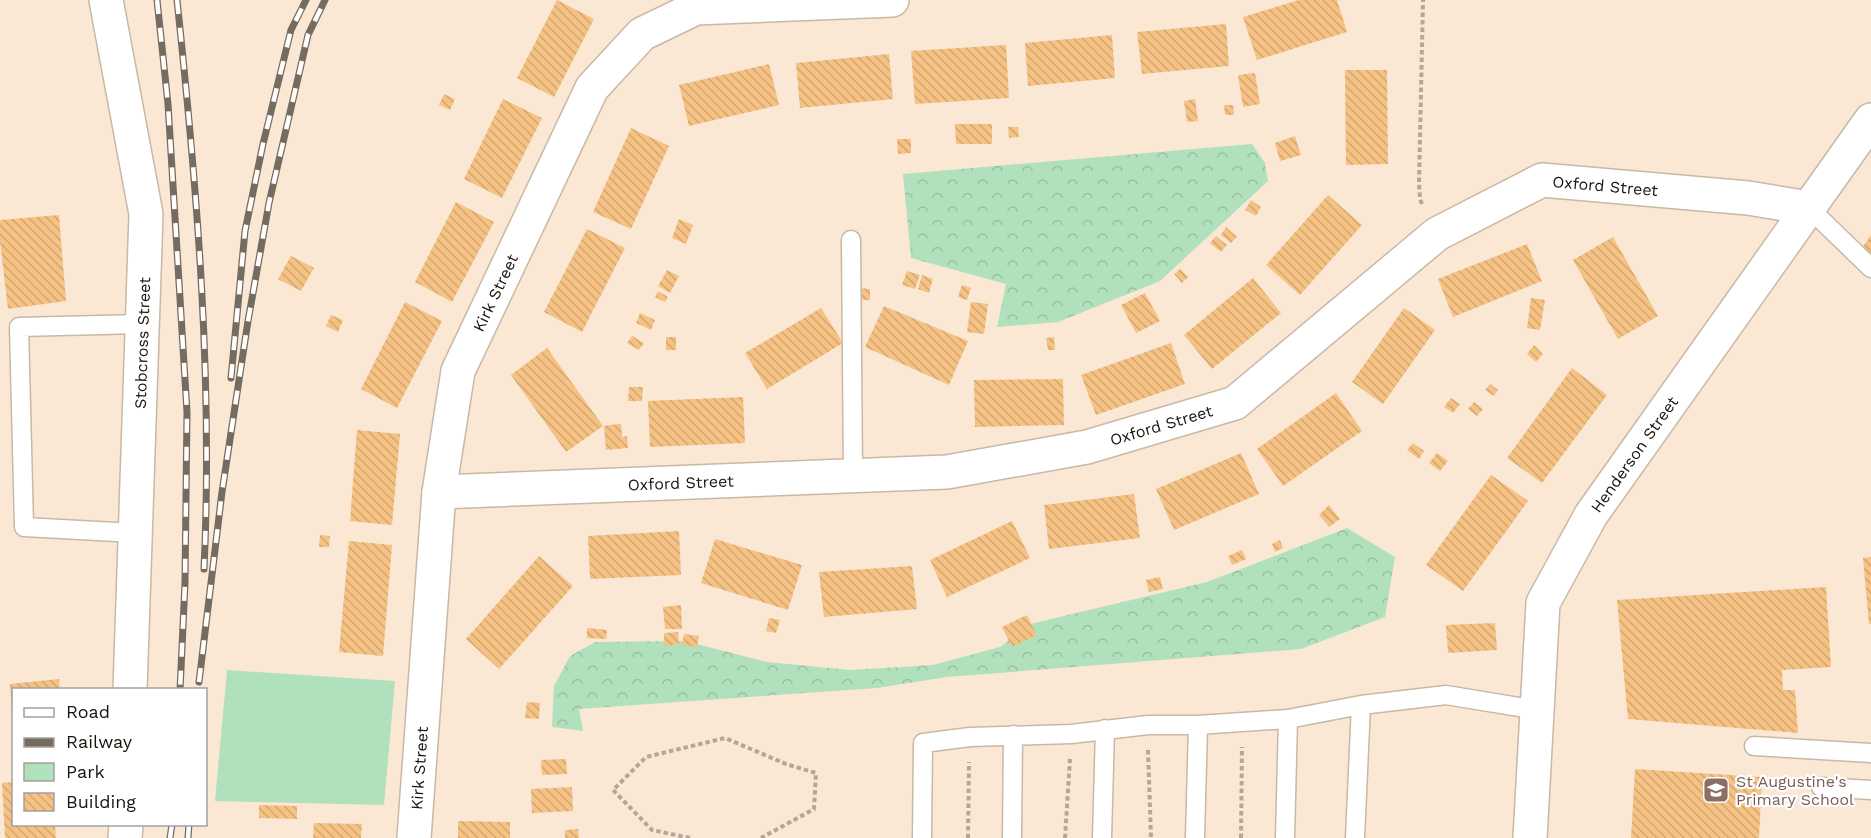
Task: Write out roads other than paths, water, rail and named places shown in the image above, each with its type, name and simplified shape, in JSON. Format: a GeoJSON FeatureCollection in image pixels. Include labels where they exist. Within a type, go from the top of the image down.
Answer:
{"type":"FeatureCollection","features":[{"type":"Feature","properties":{"kind":"street","name":"Stobcross Street"},"geometry":{"type":"LineString","coordinates":[[106,0],[146,214],[130,688]]}},
{"type":"Feature","properties":{"kind":"street","name":"Kirk Street"},"geometry":{"type":"LineString","coordinates":[[414,838],[440,492],[458,371],[592,88],[642,34],[696,8],[892,0]]}},
{"type":"Feature","properties":{"kind":"street","name":"Henderson Street"},"geometry":{"type":"LineString","coordinates":[[1530,838],[1543,603],[1591,515],[1871,120]]}},
{"type":"Feature","properties":{"kind":"street","name":"Oxford Street"},"geometry":{"type":"LineString","coordinates":[[440,492],[946,472],[1087,447],[1235,403],[1437,234],[1542,180],[1748,198],[1809,208]]}},
{"type":"Feature","properties":{"kind":"lane"},"geometry":{"type":"LineString","coordinates":[[1809,208],[1871,268]]}},
{"type":"Feature","properties":{"kind":"lane"},"geometry":{"type":"LineString","coordinates":[[850,240],[853,475]]}},
{"type":"Feature","properties":{"kind":"lane"},"geometry":{"type":"LineString","coordinates":[[135,533],[24,527],[19,327],[142,324]]}},
{"type":"Feature","properties":{"kind":"lane"},"geometry":{"type":"LineString","coordinates":[[922,838],[923,743],[970,737],[1071,734],[1148,725],[1198,725],[1288,719],[1361,705],[1446,695],[1538,710]]}},
{"type":"Feature","properties":{"kind":"lane"},"geometry":{"type":"LineString","coordinates":[[1355,838],[1361,705]]}},
{"type":"Feature","properties":{"kind":"lane"},"geometry":{"type":"LineString","coordinates":[[1285,838],[1288,719]]}},
{"type":"Feature","properties":{"kind":"lane"},"geometry":{"type":"LineString","coordinates":[[1195,838],[1198,725]]}},
{"type":"Feature","properties":{"kind":"lane"},"geometry":{"type":"LineString","coordinates":[[1102,838],[1105,729]]}},
{"type":"Feature","properties":{"kind":"lane"},"geometry":{"type":"LineString","coordinates":[[1012,838],[1013,735]]}},
{"type":"Feature","properties":{"kind":"lane"},"geometry":{"type":"LineString","coordinates":[[1754,746],[1871,753]]}},
{"type":"Feature","properties":{"kind":"lane"},"geometry":{"type":"LineString","coordinates":[[1821,788],[1871,790]]}},
{"type":"Feature","properties":{"kind":"railway"},"geometry":{"type":"LineString","coordinates":[[157,0],[168,104],[187,412],[185,583],[180,688]]}},
{"type":"Feature","properties":{"kind":"railway"},"geometry":{"type":"LineString","coordinates":[[177,0],[197,213],[205,355],[204,569]]}},
{"type":"Feature","properties":{"kind":"railway"},"geometry":{"type":"LineString","coordinates":[[231,378],[245,231],[263,144],[291,30],[306,0]]}},
{"type":"Feature","properties":{"kind":"railway"},"geometry":{"type":"LineString","coordinates":[[199,682],[222,492],[269,203],[308,35],[325,0]]}},
{"type":"Feature","properties":{"kind":"railway"},"geometry":{"type":"LineString","coordinates":[[170,838],[172,826]]}},
{"type":"Feature","properties":{"kind":"railway"},"geometry":{"type":"LineString","coordinates":[[188,838],[189,826]]}},
{"type":"Feature","properties":{"kind":"place","name":"St Augustine's Primary School"},"geometry":{"type":"Point","coordinates":[1716,790]}}]}
